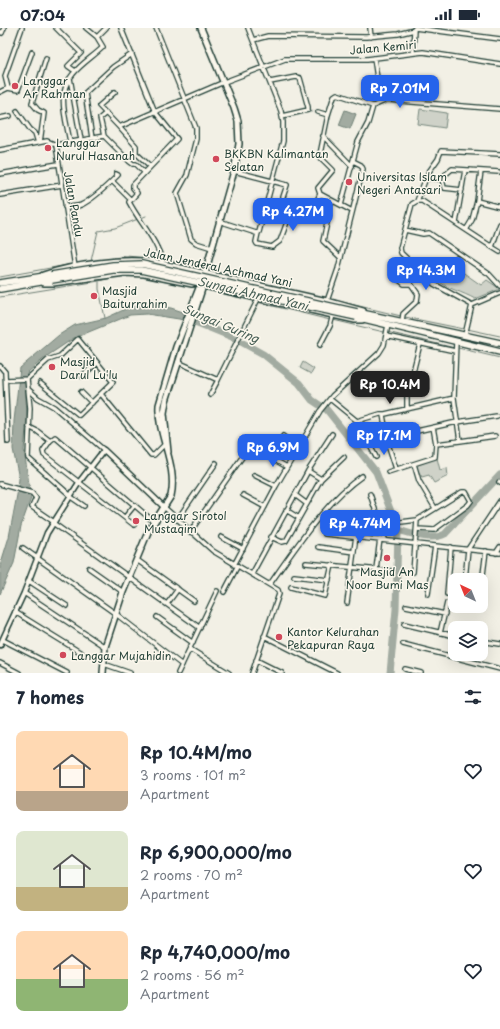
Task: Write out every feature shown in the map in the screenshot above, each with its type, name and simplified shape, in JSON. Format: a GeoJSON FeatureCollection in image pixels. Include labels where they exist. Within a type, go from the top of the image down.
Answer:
{"type":"FeatureCollection","features":[{"type":"Feature","properties":{"kind":"highway"},"geometry":{"type":"LineString","coordinates":[[52,277],[113,265],[142,264],[357,314]]}},
{"type":"Feature","properties":{"kind":"highway","name":"Jalan Jenderal Achmad Yani"},"geometry":{"type":"LineString","coordinates":[[0,289],[7,285],[40,276],[52,277]]}},
{"type":"Feature","properties":{"kind":"highway","name":"Jalan Jenderal Achmad Yani"},"geometry":{"type":"LineString","coordinates":[[0,283],[7,285],[41,283],[52,277]]}},
{"type":"Feature","properties":{"kind":"highway","name":"Jalan Jenderal Achmad Yani"},"geometry":{"type":"LineString","coordinates":[[357,314],[367,313],[402,318],[500,343]]}},
{"type":"Feature","properties":{"kind":"highway","name":"Jalan Jenderal Achmad Yani"},"geometry":{"type":"LineString","coordinates":[[357,314],[365,320],[388,327],[500,352]]}},
{"type":"Feature","properties":{"kind":"main road"},"geometry":{"type":"LineString","coordinates":[[166,445],[164,408],[190,316],[200,289],[220,221],[240,144],[238,121],[224,82],[201,28]]}},
{"type":"Feature","properties":{"kind":"main road","name":"Jalan Jenderal Achmad Yani"},"geometry":{"type":"LineString","coordinates":[[40,276],[75,265],[125,260],[162,261],[178,268],[206,269],[229,279],[327,300],[367,313]]}},
{"type":"Feature","properties":{"kind":"main road"},"geometry":{"type":"LineString","coordinates":[[174,280],[187,279],[189,276],[188,273],[178,268]]}},
{"type":"Feature","properties":{"kind":"main road","name":"Jalan Jenderal Achmad Yani"},"geometry":{"type":"LineString","coordinates":[[41,283],[53,283],[125,273],[144,274],[174,280],[200,289],[226,292],[355,320],[365,320]]}},
{"type":"Feature","properties":{"kind":"main road"},"geometry":{"type":"LineString","coordinates":[[226,292],[219,284],[221,281],[229,279]]}},
{"type":"Feature","properties":{"kind":"main road"},"geometry":{"type":"LineString","coordinates":[[103,673],[105,647],[123,592],[154,522],[165,508],[173,489],[168,452],[159,413],[159,405],[188,323]]}},
{"type":"Feature","properties":{"kind":"street"},"geometry":{"type":"LineString","coordinates":[[0,32],[2,33],[4,28]]}},
{"type":"Feature","properties":{"kind":"street"},"geometry":{"type":"LineString","coordinates":[[8,88],[5,76],[22,28]]}},
{"type":"Feature","properties":{"kind":"street"},"geometry":{"type":"LineString","coordinates":[[56,28],[80,53],[68,66],[75,72]]}},
{"type":"Feature","properties":{"kind":"street"},"geometry":{"type":"LineString","coordinates":[[70,142],[62,98],[70,78],[104,47],[97,37],[86,28]]}},
{"type":"Feature","properties":{"kind":"street"},"geometry":{"type":"LineString","coordinates":[[97,37],[106,28]]}},
{"type":"Feature","properties":{"kind":"street"},"geometry":{"type":"LineString","coordinates":[[121,28],[155,112],[177,139],[133,185],[133,188],[137,193],[131,200]]}},
{"type":"Feature","properties":{"kind":"street"},"geometry":{"type":"LineString","coordinates":[[156,28],[195,123],[196,139],[187,175],[178,188],[177,196],[191,239],[196,243],[212,248]]}},
{"type":"Feature","properties":{"kind":"street"},"geometry":{"type":"LineString","coordinates":[[234,171],[273,180],[287,185],[281,203],[290,212],[280,241],[272,248],[256,243],[258,232],[273,180],[283,141],[282,116],[248,28]]}},
{"type":"Feature","properties":{"kind":"street"},"geometry":{"type":"LineString","coordinates":[[370,28],[371,37]]}},
{"type":"Feature","properties":{"kind":"street"},"geometry":{"type":"LineString","coordinates":[[253,40],[268,36],[371,37],[398,34],[414,29],[500,39]]}},
{"type":"Feature","properties":{"kind":"street"},"geometry":{"type":"LineString","coordinates":[[413,52],[414,29]]}},
{"type":"Feature","properties":{"kind":"street"},"geometry":{"type":"LineString","coordinates":[[0,92],[8,88],[18,90],[32,52]]}},
{"type":"Feature","properties":{"kind":"street","name":"Jalan Kemiri"},"geometry":{"type":"LineString","coordinates":[[119,127],[263,66],[285,59],[374,58],[413,52],[500,64]]}},
{"type":"Feature","properties":{"kind":"street"},"geometry":{"type":"LineString","coordinates":[[92,138],[85,93],[114,67],[132,54]]}},
{"type":"Feature","properties":{"kind":"street"},"geometry":{"type":"LineString","coordinates":[[39,143],[44,113],[38,110],[32,103],[46,58]]}},
{"type":"Feature","properties":{"kind":"street"},"geometry":{"type":"LineString","coordinates":[[374,58],[377,78]]}},
{"type":"Feature","properties":{"kind":"street"},"geometry":{"type":"LineString","coordinates":[[270,82],[299,77],[309,110],[282,116]]}},
{"type":"Feature","properties":{"kind":"street"},"geometry":{"type":"LineString","coordinates":[[70,78],[81,140]]}},
{"type":"Feature","properties":{"kind":"street"},"geometry":{"type":"LineString","coordinates":[[115,92],[99,106],[136,146],[136,153],[150,166]]}},
{"type":"Feature","properties":{"kind":"street"},"geometry":{"type":"LineString","coordinates":[[341,258],[323,241],[327,223],[314,207],[320,194],[318,186],[333,169],[320,156],[328,115],[333,98],[336,95],[373,106],[387,100],[500,110]]}},
{"type":"Feature","properties":{"kind":"street"},"geometry":{"type":"LineString","coordinates":[[341,206],[358,142],[368,123],[373,106]]}},
{"type":"Feature","properties":{"kind":"street"},"geometry":{"type":"LineString","coordinates":[[17,111],[30,130],[35,133],[39,143]]}},
{"type":"Feature","properties":{"kind":"street"},"geometry":{"type":"LineString","coordinates":[[318,112],[328,115]]}},
{"type":"Feature","properties":{"kind":"street"},"geometry":{"type":"LineString","coordinates":[[106,114],[100,118],[104,136],[133,164],[136,164],[144,172]]}},
{"type":"Feature","properties":{"kind":"street"},"geometry":{"type":"LineString","coordinates":[[0,118],[10,116]]}},
{"type":"Feature","properties":{"kind":"street"},"geometry":{"type":"LineString","coordinates":[[0,150],[47,141],[56,144],[104,136]]}},
{"type":"Feature","properties":{"kind":"street"},"geometry":{"type":"LineString","coordinates":[[323,136],[353,164],[363,167],[341,258],[327,300]]}},
{"type":"Feature","properties":{"kind":"street","name":"Jalan Pandu"},"geometry":{"type":"LineString","coordinates":[[56,144],[75,265]]}},
{"type":"Feature","properties":{"kind":"street"},"geometry":{"type":"LineString","coordinates":[[472,305],[434,284],[402,255],[400,248],[411,207],[417,201],[426,178],[441,151],[500,154]]}},
{"type":"Feature","properties":{"kind":"street"},"geometry":{"type":"LineString","coordinates":[[0,174],[58,164]]}},
{"type":"Feature","properties":{"kind":"street"},"geometry":{"type":"LineString","coordinates":[[426,178],[442,178],[450,170],[499,172]]}},
{"type":"Feature","properties":{"kind":"street"},"geometry":{"type":"LineString","coordinates":[[456,223],[465,170]]}},
{"type":"Feature","properties":{"kind":"street"},"geometry":{"type":"LineString","coordinates":[[466,230],[472,220],[477,201],[481,171]]}},
{"type":"Feature","properties":{"kind":"street"},"geometry":{"type":"LineString","coordinates":[[65,207],[81,204],[112,181],[118,175],[116,174]]}},
{"type":"Feature","properties":{"kind":"street"},"geometry":{"type":"LineString","coordinates":[[442,178],[444,188],[462,190]]}},
{"type":"Feature","properties":{"kind":"street"},"geometry":{"type":"LineString","coordinates":[[112,181],[131,200],[130,203],[162,261]]}},
{"type":"Feature","properties":{"kind":"street"},"geometry":{"type":"LineString","coordinates":[[0,195],[62,185]]}},
{"type":"Feature","properties":{"kind":"street"},"geometry":{"type":"LineString","coordinates":[[320,194],[352,211]]}},
{"type":"Feature","properties":{"kind":"street"},"geometry":{"type":"LineString","coordinates":[[417,201],[422,201],[500,252]]}},
{"type":"Feature","properties":{"kind":"street"},"geometry":{"type":"LineString","coordinates":[[477,201],[500,207]]}},
{"type":"Feature","properties":{"kind":"street"},"geometry":{"type":"LineString","coordinates":[[220,221],[258,232]]}},
{"type":"Feature","properties":{"kind":"street"},"geometry":{"type":"LineString","coordinates":[[492,247],[499,233],[500,224]]}},
{"type":"Feature","properties":{"kind":"street"},"geometry":{"type":"LineString","coordinates":[[405,230],[423,234],[429,233],[489,274],[500,286]]}},
{"type":"Feature","properties":{"kind":"street"},"geometry":{"type":"LineString","coordinates":[[394,276],[404,284],[411,284],[418,294],[418,301],[402,318]]}},
{"type":"Feature","properties":{"kind":"street"},"geometry":{"type":"LineString","coordinates":[[472,305],[500,293]]}},
{"type":"Feature","properties":{"kind":"street"},"geometry":{"type":"LineString","coordinates":[[210,395],[258,300]]}},
{"type":"Feature","properties":{"kind":"street"},"geometry":{"type":"LineString","coordinates":[[466,334],[472,305]]}},
{"type":"Feature","properties":{"kind":"street"},"geometry":{"type":"LineString","coordinates":[[320,346],[330,326],[333,315]]}},
{"type":"Feature","properties":{"kind":"street"},"geometry":{"type":"LineString","coordinates":[[224,592],[243,549],[276,486],[320,411],[330,399],[379,353],[388,327]]}},
{"type":"Feature","properties":{"kind":"street"},"geometry":{"type":"LineString","coordinates":[[386,336],[455,352]]}},
{"type":"Feature","properties":{"kind":"street"},"geometry":{"type":"LineString","coordinates":[[6,380],[26,379],[50,359],[60,356],[78,339],[113,382],[78,415],[40,383]]}},
{"type":"Feature","properties":{"kind":"street"},"geometry":{"type":"LineString","coordinates":[[456,341],[454,398],[460,441]]}},
{"type":"Feature","properties":{"kind":"street"},"geometry":{"type":"LineString","coordinates":[[407,408],[407,396],[420,344]]}},
{"type":"Feature","properties":{"kind":"street"},"geometry":{"type":"LineString","coordinates":[[82,376],[97,362]]}},
{"type":"Feature","properties":{"kind":"street"},"geometry":{"type":"LineString","coordinates":[[178,362],[218,380]]}},
{"type":"Feature","properties":{"kind":"street"},"geometry":{"type":"LineString","coordinates":[[0,366],[5,371],[6,380],[8,442]]}},
{"type":"Feature","properties":{"kind":"street"},"geometry":{"type":"LineString","coordinates":[[26,379],[29,390],[28,458],[84,506]]}},
{"type":"Feature","properties":{"kind":"street"},"geometry":{"type":"LineString","coordinates":[[29,390],[38,398],[54,407],[104,450],[177,520],[212,551],[235,566],[270,584],[278,590],[279,594],[252,673]]}},
{"type":"Feature","properties":{"kind":"street"},"geometry":{"type":"LineString","coordinates":[[81,392],[92,403]]}},
{"type":"Feature","properties":{"kind":"street"},"geometry":{"type":"LineString","coordinates":[[101,394],[151,455],[154,455],[166,445]]}},
{"type":"Feature","properties":{"kind":"street"},"geometry":{"type":"LineString","coordinates":[[357,421],[380,414],[383,415],[407,408],[454,398]]}},
{"type":"Feature","properties":{"kind":"street"},"geometry":{"type":"LineString","coordinates":[[330,399],[357,421],[376,457]]}},
{"type":"Feature","properties":{"kind":"street"},"geometry":{"type":"LineString","coordinates":[[383,415],[389,447],[396,469]]}},
{"type":"Feature","properties":{"kind":"street"},"geometry":{"type":"LineString","coordinates":[[399,435],[457,422],[497,416]]}},
{"type":"Feature","properties":{"kind":"street"},"geometry":{"type":"LineString","coordinates":[[29,427],[50,441]]}},
{"type":"Feature","properties":{"kind":"street"},"geometry":{"type":"LineString","coordinates":[[388,472],[435,457],[436,444],[433,427]]}},
{"type":"Feature","properties":{"kind":"street"},"geometry":{"type":"LineString","coordinates":[[252,574],[308,471],[332,434]]}},
{"type":"Feature","properties":{"kind":"street"},"geometry":{"type":"LineString","coordinates":[[134,525],[44,454],[43,451],[55,436],[90,468],[154,522]]}},
{"type":"Feature","properties":{"kind":"street"},"geometry":{"type":"LineString","coordinates":[[282,436],[298,448]]}},
{"type":"Feature","properties":{"kind":"street"},"geometry":{"type":"LineString","coordinates":[[436,444],[495,436]]}},
{"type":"Feature","properties":{"kind":"street"},"geometry":{"type":"LineString","coordinates":[[67,673],[1,642],[24,594],[43,542],[80,481],[104,450]]}},
{"type":"Feature","properties":{"kind":"street"},"geometry":{"type":"LineString","coordinates":[[190,532],[244,453]]}},
{"type":"Feature","properties":{"kind":"street"},"geometry":{"type":"LineString","coordinates":[[266,455],[287,467]]}},
{"type":"Feature","properties":{"kind":"street"},"geometry":{"type":"LineString","coordinates":[[271,537],[284,542],[321,479],[344,457]]}},
{"type":"Feature","properties":{"kind":"street"},"geometry":{"type":"LineString","coordinates":[[177,520],[216,463]]}},
{"type":"Feature","properties":{"kind":"street"},"geometry":{"type":"LineString","coordinates":[[414,464],[423,488],[435,508]]}},
{"type":"Feature","properties":{"kind":"street"},"geometry":{"type":"LineString","coordinates":[[308,471],[321,479]]}},
{"type":"Feature","properties":{"kind":"street"},"geometry":{"type":"LineString","coordinates":[[254,475],[276,486]]}},
{"type":"Feature","properties":{"kind":"street"},"geometry":{"type":"LineString","coordinates":[[270,584],[325,510],[351,484],[362,476]]}},
{"type":"Feature","properties":{"kind":"street"},"geometry":{"type":"LineString","coordinates":[[0,484],[32,493],[36,498],[32,507],[200,628]]}},
{"type":"Feature","properties":{"kind":"street"},"geometry":{"type":"LineString","coordinates":[[401,522],[417,520],[464,492],[471,501],[468,505],[434,530],[417,533]]}},
{"type":"Feature","properties":{"kind":"street"},"geometry":{"type":"LineString","coordinates":[[370,494],[385,539]]}},
{"type":"Feature","properties":{"kind":"street"},"geometry":{"type":"LineString","coordinates":[[243,495],[265,507]]}},
{"type":"Feature","properties":{"kind":"street"},"geometry":{"type":"LineString","coordinates":[[295,495],[307,504]]}},
{"type":"Feature","properties":{"kind":"street"},"geometry":{"type":"LineString","coordinates":[[466,573],[468,549],[500,501]]}},
{"type":"Feature","properties":{"kind":"street"},"geometry":{"type":"LineString","coordinates":[[125,518],[134,506]]}},
{"type":"Feature","properties":{"kind":"street"},"geometry":{"type":"LineString","coordinates":[[286,510],[299,518]]}},
{"type":"Feature","properties":{"kind":"street"},"geometry":{"type":"LineString","coordinates":[[413,572],[417,520]]}},
{"type":"Feature","properties":{"kind":"street"},"geometry":{"type":"LineString","coordinates":[[347,603],[354,552],[358,536],[354,521]]}},
{"type":"Feature","properties":{"kind":"street"},"geometry":{"type":"LineString","coordinates":[[325,534],[358,536],[498,553],[500,546]]}},
{"type":"Feature","properties":{"kind":"street"},"geometry":{"type":"LineString","coordinates":[[221,537],[243,549]]}},
{"type":"Feature","properties":{"kind":"street"},"geometry":{"type":"LineString","coordinates":[[376,569],[380,539]]}},
{"type":"Feature","properties":{"kind":"street"},"geometry":{"type":"LineString","coordinates":[[428,594],[435,546]]}},
{"type":"Feature","properties":{"kind":"street"},"geometry":{"type":"LineString","coordinates":[[318,547],[354,552]]}},
{"type":"Feature","properties":{"kind":"street"},"geometry":{"type":"LineString","coordinates":[[450,573],[452,547]]}},
{"type":"Feature","properties":{"kind":"street"},"geometry":{"type":"LineString","coordinates":[[23,548],[38,557],[116,614],[182,665]]}},
{"type":"Feature","properties":{"kind":"street"},"geometry":{"type":"LineString","coordinates":[[483,573],[486,552]]}},
{"type":"Feature","properties":{"kind":"street"},"geometry":{"type":"LineString","coordinates":[[137,560],[194,601]]}},
{"type":"Feature","properties":{"kind":"street"},"geometry":{"type":"LineString","coordinates":[[306,563],[391,571]]}},
{"type":"Feature","properties":{"kind":"street"},"geometry":{"type":"LineString","coordinates":[[290,588],[325,596],[332,565]]}},
{"type":"Feature","properties":{"kind":"street"},"geometry":{"type":"LineString","coordinates":[[89,568],[123,592]]}},
{"type":"Feature","properties":{"kind":"street"},"geometry":{"type":"LineString","coordinates":[[294,576],[329,580]]}},
{"type":"Feature","properties":{"kind":"street"},"geometry":{"type":"LineString","coordinates":[[29,581],[68,606]]}},
{"type":"Feature","properties":{"kind":"street"},"geometry":{"type":"LineString","coordinates":[[167,604],[178,590]]}},
{"type":"Feature","properties":{"kind":"street"},"geometry":{"type":"LineString","coordinates":[[180,672],[217,591]]}},
{"type":"Feature","properties":{"kind":"street"},"geometry":{"type":"LineString","coordinates":[[24,594],[105,647]]}},
{"type":"Feature","properties":{"kind":"street"},"geometry":{"type":"LineString","coordinates":[[440,633],[447,603]]}},
{"type":"Feature","properties":{"kind":"street"},"geometry":{"type":"LineString","coordinates":[[406,606],[444,614]]}},
{"type":"Feature","properties":{"kind":"street"},"geometry":{"type":"LineString","coordinates":[[15,612],[83,654]]}},
{"type":"Feature","properties":{"kind":"street"},"geometry":{"type":"LineString","coordinates":[[157,617],[193,643]]}},
{"type":"Feature","properties":{"kind":"street"},"geometry":{"type":"LineString","coordinates":[[404,624],[448,635]]}},
{"type":"Feature","properties":{"kind":"street"},"geometry":{"type":"LineString","coordinates":[[264,636],[337,673]]}},
{"type":"Feature","properties":{"kind":"street"},"geometry":{"type":"LineString","coordinates":[[488,642],[500,644]]}},
{"type":"Feature","properties":{"kind":"street"},"geometry":{"type":"LineString","coordinates":[[403,644],[500,669]]}},
{"type":"Feature","properties":{"kind":"street"},"geometry":{"type":"LineString","coordinates":[[190,649],[229,673]]}},
{"type":"Feature","properties":{"kind":"street"},"geometry":{"type":"LineString","coordinates":[[256,660],[282,673]]}},
{"type":"Feature","properties":{"kind":"street"},"geometry":{"type":"LineString","coordinates":[[0,663],[19,673]]}},
{"type":"Feature","properties":{"kind":"street"},"geometry":{"type":"LineString","coordinates":[[104,664],[130,673]]}},
{"type":"Feature","properties":{"kind":"street"},"geometry":{"type":"LineString","coordinates":[[405,669],[421,673]]}},
{"type":"Feature","properties":{"kind":"shaded area"},"geometry":{"type":"Polygon","coordinates":[[[420,109],[447,113],[445,128],[418,124],[420,109]]]}},
{"type":"Feature","properties":{"kind":"shaded area"},"geometry":{"type":"Polygon","coordinates":[[[345,110],[356,114],[350,129],[339,125],[345,110]]]}},
{"type":"Feature","properties":{"kind":"shaded area"},"geometry":{"type":"Polygon","coordinates":[[[451,264],[481,285],[487,280],[500,289],[475,299],[445,285],[436,279],[451,264]]]}},
{"type":"Feature","properties":{"kind":"shaded area"},"geometry":{"type":"Polygon","coordinates":[[[145,305],[171,308],[183,312],[183,314],[203,323],[202,326],[179,319],[147,314],[130,315],[74,338],[47,356],[28,372],[25,379],[27,417],[24,450],[31,498],[21,526],[14,563],[0,594],[0,566],[9,537],[19,479],[13,449],[14,421],[20,368],[59,335],[75,325],[106,318],[130,307],[145,305]]]}},
{"type":"Feature","properties":{"kind":"shaded area"},"geometry":{"type":"Polygon","coordinates":[[[303,362],[314,369],[311,374],[300,368],[303,362]]]}},
{"type":"Feature","properties":{"kind":"shaded area"},"geometry":{"type":"Polygon","coordinates":[[[437,458],[440,470],[447,468],[448,476],[434,483],[429,475],[422,477],[415,466],[437,458]]]}},
{"type":"Feature","properties":{"kind":"waterway"},"geometry":{"type":"LineString","coordinates":[[141,218],[146,216]]}},
{"type":"Feature","properties":{"kind":"waterway"},"geometry":{"type":"LineString","coordinates":[[91,261],[98,231],[115,228],[138,219]]}},
{"type":"Feature","properties":{"kind":"waterway","name":"Sungai Ahmad Yani"},"geometry":{"type":"LineString","coordinates":[[96,261],[126,256],[160,259]]}},
{"type":"Feature","properties":{"kind":"waterway","name":"Sungai Ahmad Yani"},"geometry":{"type":"LineString","coordinates":[[163,259],[203,269]]}},
{"type":"Feature","properties":{"kind":"waterway","name":"Sungai Ahmad Yani"},"geometry":{"type":"LineString","coordinates":[[0,277],[73,264]]}},
{"type":"Feature","properties":{"kind":"waterway","name":"Sungai Ahmad Yani"},"geometry":{"type":"LineString","coordinates":[[208,270],[401,316]]}},
{"type":"Feature","properties":{"kind":"waterway","name":"Sungai Ahmad Yani"},"geometry":{"type":"LineString","coordinates":[[0,297],[115,277]]}},
{"type":"Feature","properties":{"kind":"waterway","name":"Sungai Ahmad Yani"},"geometry":{"type":"LineString","coordinates":[[154,279],[197,288]]}},
{"type":"Feature","properties":{"kind":"waterway"},"geometry":{"type":"LineString","coordinates":[[99,282],[105,318]]}},
{"type":"Feature","properties":{"kind":"waterway","name":"Sungai Ahmad Yani"},"geometry":{"type":"LineString","coordinates":[[204,289],[330,320]]}},
{"type":"Feature","properties":{"kind":"waterway","name":"Sungai Ahmad Yani"},"geometry":{"type":"LineString","coordinates":[[405,317],[464,329]]}},
{"type":"Feature","properties":{"kind":"waterway","name":"Sungai Ahmad Yani"},"geometry":{"type":"LineString","coordinates":[[333,320],[384,332]]}},
{"type":"Feature","properties":{"kind":"waterway","name":"Sungai Guring"},"geometry":{"type":"LineString","coordinates":[[195,322],[232,337],[263,354],[299,383],[312,400],[327,410],[376,472],[398,530],[396,609],[390,673]]}},
{"type":"Feature","properties":{"kind":"waterway","name":"Sungai Ahmad Yani"},"geometry":{"type":"LineString","coordinates":[[467,329],[500,336]]}},
{"type":"Feature","properties":{"kind":"waterway","name":"Sungai Ahmad Yani"},"geometry":{"type":"LineString","coordinates":[[387,332],[455,348]]}},
{"type":"Feature","properties":{"kind":"waterway","name":"Sungai Ahmad Yani"},"geometry":{"type":"LineString","coordinates":[[458,348],[500,358]]}},
{"type":"Feature","properties":{"kind":"waterway","name":"Sungai Guring"},"geometry":{"type":"LineString","coordinates":[[398,530],[428,537],[445,534],[500,475]]}},
{"type":"Feature","properties":{"kind":"tunnel"},"geometry":{"type":"LineString","coordinates":[[310,111],[318,112]]}},
{"type":"Feature","properties":{"kind":"place","name":"Langgar Ar Rahman"},"geometry":{"type":"Point","coordinates":[15,86]}},
{"type":"Feature","properties":{"kind":"place","name":"Langgar Nurul Hasanah"},"geometry":{"type":"Point","coordinates":[48,148]}},
{"type":"Feature","properties":{"kind":"place","name":"BKKBN Kalimantan Selatan"},"geometry":{"type":"Point","coordinates":[216,159]}},
{"type":"Feature","properties":{"kind":"place","name":"Universitas Islam Negeri Antasari"},"geometry":{"type":"Point","coordinates":[349,182]}},
{"type":"Feature","properties":{"kind":"place","name":"Masjid Baiturrahim"},"geometry":{"type":"Point","coordinates":[94,296]}},
{"type":"Feature","properties":{"kind":"place","name":"Masjid Darul Lu'lu"},"geometry":{"type":"Point","coordinates":[52,367]}},
{"type":"Feature","properties":{"kind":"place","name":"Langgar Sirotol Mustaqim"},"geometry":{"type":"Point","coordinates":[136,521]}},
{"type":"Feature","properties":{"kind":"place","name":"Masjid An Noor Bumi Mas"},"geometry":{"type":"Point","coordinates":[387,558]}},
{"type":"Feature","properties":{"kind":"place","name":"Kantor Kelurahan Pekapuran Raya"},"geometry":{"type":"Point","coordinates":[279,637]}},
{"type":"Feature","properties":{"kind":"place","name":"Langgar Mujahidin"},"geometry":{"type":"Point","coordinates":[63,655]}}]}
